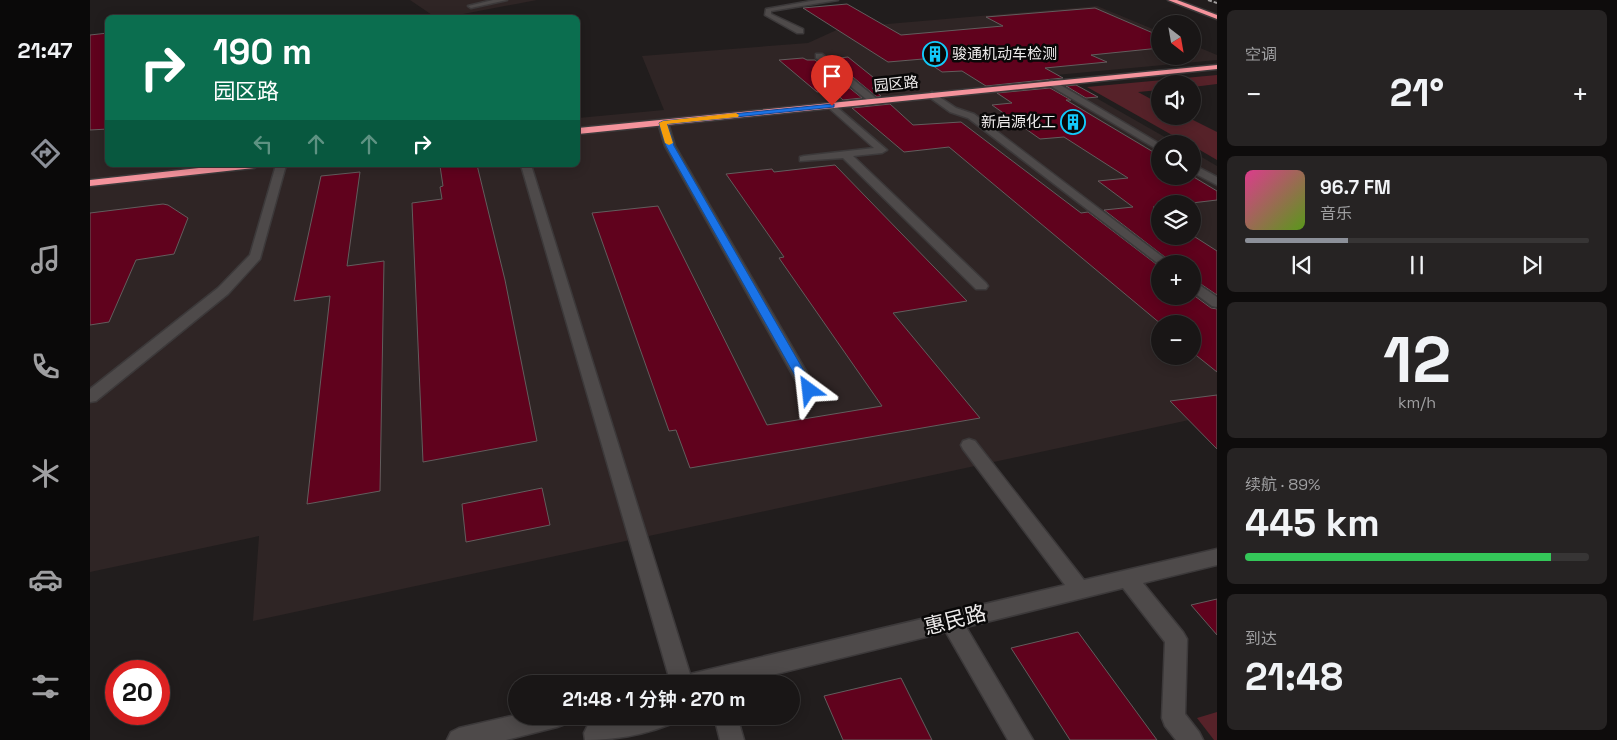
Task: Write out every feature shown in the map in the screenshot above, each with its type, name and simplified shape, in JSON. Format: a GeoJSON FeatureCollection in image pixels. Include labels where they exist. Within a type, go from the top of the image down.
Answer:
{"type":"FeatureCollection","features":[{"type":"Feature","properties":{"kind":"highway"},"geometry":{"type":"LineString","coordinates":[[1171,0],[1217,17]]}},
{"type":"Feature","properties":{"kind":"highway","name":"园区路"},"geometry":{"type":"LineString","coordinates":[[580,131],[1217,66]]}},
{"type":"Feature","properties":{"kind":"highway"},"geometry":{"type":"LineString","coordinates":[[90,183],[236,167]]}},
{"type":"Feature","properties":{"kind":"street"},"geometry":{"type":"LineString","coordinates":[[472,6],[504,0]]}},
{"type":"Feature","properties":{"kind":"street"},"geometry":{"type":"LineString","coordinates":[[800,31],[768,14],[768,10],[790,4],[835,0]]}},
{"type":"Feature","properties":{"kind":"street"},"geometry":{"type":"LineString","coordinates":[[819,56],[874,101]]}},
{"type":"Feature","properties":{"kind":"street"},"geometry":{"type":"LineString","coordinates":[[1052,83],[1151,143]]}},
{"type":"Feature","properties":{"kind":"street"},"geometry":{"type":"LineString","coordinates":[[932,95],[954,110],[971,116],[1154,255]]}},
{"type":"Feature","properties":{"kind":"street"},"geometry":{"type":"LineString","coordinates":[[804,159],[882,150],[832,106]]}},
{"type":"Feature","properties":{"kind":"street"},"geometry":{"type":"LineString","coordinates":[[663,123],[670,146],[809,390]]}},
{"type":"Feature","properties":{"kind":"street"},"geometry":{"type":"LineString","coordinates":[[845,154],[982,286]]}},
{"type":"Feature","properties":{"kind":"street"},"geometry":{"type":"LineString","coordinates":[[90,397],[223,291],[256,256],[281,167]]}},
{"type":"Feature","properties":{"kind":"street"},"geometry":{"type":"LineString","coordinates":[[527,167],[679,675]]}},
{"type":"Feature","properties":{"kind":"street"},"geometry":{"type":"LineString","coordinates":[[1201,172],[1217,182]]}},
{"type":"Feature","properties":{"kind":"street"},"geometry":{"type":"LineString","coordinates":[[1201,290],[1217,302]]}},
{"type":"Feature","properties":{"kind":"street"},"geometry":{"type":"LineString","coordinates":[[969,445],[1080,590]]}},
{"type":"Feature","properties":{"kind":"street","name":"惠民路"},"geometry":{"type":"LineString","coordinates":[[735,675],[1217,557]]}},
{"type":"Feature","properties":{"kind":"street"},"geometry":{"type":"LineString","coordinates":[[1128,578],[1176,639],[1173,718],[1190,740]]}},
{"type":"Feature","properties":{"kind":"street"},"geometry":{"type":"LineString","coordinates":[[950,621],[1021,740]]}},
{"type":"Feature","properties":{"kind":"street"},"geometry":{"type":"LineString","coordinates":[[458,740],[512,734],[534,725]]}},
{"type":"Feature","properties":{"kind":"street"},"geometry":{"type":"LineString","coordinates":[[597,740],[596,732],[625,725]]}},
{"type":"Feature","properties":{"kind":"street"},"geometry":{"type":"LineString","coordinates":[[728,725],[732,740]]}},
{"type":"Feature","properties":{"kind":"shaded area"},"geometry":{"type":"Polygon","coordinates":[[[410,0],[537,0],[458,15],[432,15],[410,0]]]}},
{"type":"Feature","properties":{"kind":"shaded area"},"geometry":{"type":"Polygon","coordinates":[[[1097,6],[1151,28],[1151,65],[1163,65],[1056,75],[1161,135],[1151,135],[1151,185],[1201,185],[1201,157],[1217,166],[1217,414],[253,621],[259,536],[90,572],[90,66],[105,63],[105,167],[580,167],[580,118],[664,110],[642,56],[808,43],[841,28],[1097,6]]]}},
{"type":"Feature","properties":{"kind":"shaded area"},"geometry":{"type":"Polygon","coordinates":[[[1201,48],[1217,55],[1217,60],[1201,61],[1201,48]]]}},
{"type":"Feature","properties":{"kind":"shaded area"},"geometry":{"type":"Polygon","coordinates":[[[1217,75],[1217,84],[1201,86],[1201,76],[1217,75]]]}},
{"type":"Feature","properties":{"kind":"shaded area"},"geometry":{"type":"Polygon","coordinates":[[[1151,81],[1151,91],[1138,92],[1151,99],[1151,123],[1087,87],[1151,81]]]}},
{"type":"Feature","properties":{"kind":"shaded area"},"geometry":{"type":"Polygon","coordinates":[[[1201,124],[1217,132],[1217,160],[1201,151],[1201,135],[1172,135],[1154,125],[1201,124]]]}},
{"type":"Feature","properties":{"kind":"shaded area"},"geometry":{"type":"Polygon","coordinates":[[[1217,712],[1217,740],[1214,740],[1197,718],[1217,712]]]}},
{"type":"Feature","properties":{"kind":"building"},"geometry":{"type":"Polygon","coordinates":[[[847,4],[901,35],[1003,26],[986,17],[1095,8],[1151,32],[1151,49],[1091,55],[1107,62],[1045,68],[1063,78],[986,86],[962,71],[942,72],[923,59],[888,62],[803,8],[847,4]]]}},
{"type":"Feature","properties":{"kind":"building"},"geometry":{"type":"Polygon","coordinates":[[[105,33],[105,129],[90,130],[90,35],[105,33]]]}},
{"type":"Feature","properties":{"kind":"building"},"geometry":{"type":"Polygon","coordinates":[[[848,57],[884,86],[872,88],[881,96],[877,97],[831,59],[848,57]]]}},
{"type":"Feature","properties":{"kind":"building"},"geometry":{"type":"Polygon","coordinates":[[[803,58],[815,60],[862,98],[843,100],[832,90],[817,92],[779,60],[803,58]]]}},
{"type":"Feature","properties":{"kind":"building"},"geometry":{"type":"Polygon","coordinates":[[[1076,85],[1098,97],[1086,98],[1066,86],[1076,85]]]}},
{"type":"Feature","properties":{"kind":"building"},"geometry":{"type":"Polygon","coordinates":[[[1050,88],[1071,100],[1066,100],[1151,151],[1151,185],[1201,185],[1201,181],[1217,191],[1217,200],[1201,202],[1201,195],[1151,195],[1151,245],[1201,245],[1201,241],[1217,251],[1217,295],[1201,284],[1201,255],[1162,255],[1104,210],[1133,207],[1098,181],[1128,178],[1064,137],[1040,139],[992,105],[1012,103],[997,93],[1050,88]]]}},
{"type":"Feature","properties":{"kind":"building"},"geometry":{"type":"Polygon","coordinates":[[[890,104],[913,125],[961,122],[1081,213],[1088,212],[1151,260],[1151,305],[1201,305],[1201,301],[1211,308],[1217,309],[1217,372],[1201,359],[1201,315],[1151,316],[949,147],[904,152],[852,108],[890,104]]]}},
{"type":"Feature","properties":{"kind":"building"},"geometry":{"type":"Polygon","coordinates":[[[835,165],[967,301],[893,313],[980,418],[690,468],[676,430],[669,431],[592,213],[658,206],[767,425],[882,406],[779,258],[784,257],[726,174],[772,169],[774,172],[835,165]]]}},
{"type":"Feature","properties":{"kind":"building"},"geometry":{"type":"Polygon","coordinates":[[[440,167],[477,167],[505,280],[537,441],[423,462],[412,203],[442,199],[440,187],[443,186],[440,167]]]}},
{"type":"Feature","properties":{"kind":"building"},"geometry":{"type":"Polygon","coordinates":[[[360,172],[347,266],[384,261],[380,491],[307,504],[330,296],[294,301],[321,176],[360,172]]]}},
{"type":"Feature","properties":{"kind":"building"},"geometry":{"type":"Polygon","coordinates":[[[163,204],[168,205],[188,218],[174,254],[136,260],[109,322],[90,325],[90,213],[163,204]]]}},
{"type":"Feature","properties":{"kind":"building"},"geometry":{"type":"Polygon","coordinates":[[[1217,395],[1217,449],[1170,401],[1217,395]]]}},
{"type":"Feature","properties":{"kind":"building"},"geometry":{"type":"Polygon","coordinates":[[[542,488],[550,525],[466,542],[462,504],[542,488]]]}},
{"type":"Feature","properties":{"kind":"building"},"geometry":{"type":"Polygon","coordinates":[[[1217,599],[1217,635],[1191,605],[1217,599]]]}},
{"type":"Feature","properties":{"kind":"building"},"geometry":{"type":"Polygon","coordinates":[[[1078,632],[1157,740],[1070,740],[1011,648],[1078,632]]]}},
{"type":"Feature","properties":{"kind":"building"},"geometry":{"type":"Polygon","coordinates":[[[901,678],[932,740],[843,740],[824,696],[901,678]]]}},
{"type":"Feature","properties":{"kind":"railway"},"geometry":{"type":"LineString","coordinates":[[1208,0],[1217,3]]}},
{"type":"Feature","properties":{"kind":"slow traffic"},"geometry":{"type":"LineString","coordinates":[[669,143],[663,123],[736,115]]}},
{"type":"Feature","properties":{"kind":"place","name":"骏通机动车检测"},"geometry":{"type":"Point","coordinates":[935,54]}},
{"type":"Feature","properties":{"kind":"place","name":"新启源化工"},"geometry":{"type":"Point","coordinates":[1073,122]}},
{"type":"Feature","properties":{"kind":"route"},"geometry":{"type":"LineString","coordinates":[[809,390],[670,146],[663,123],[832,106]]}}]}
